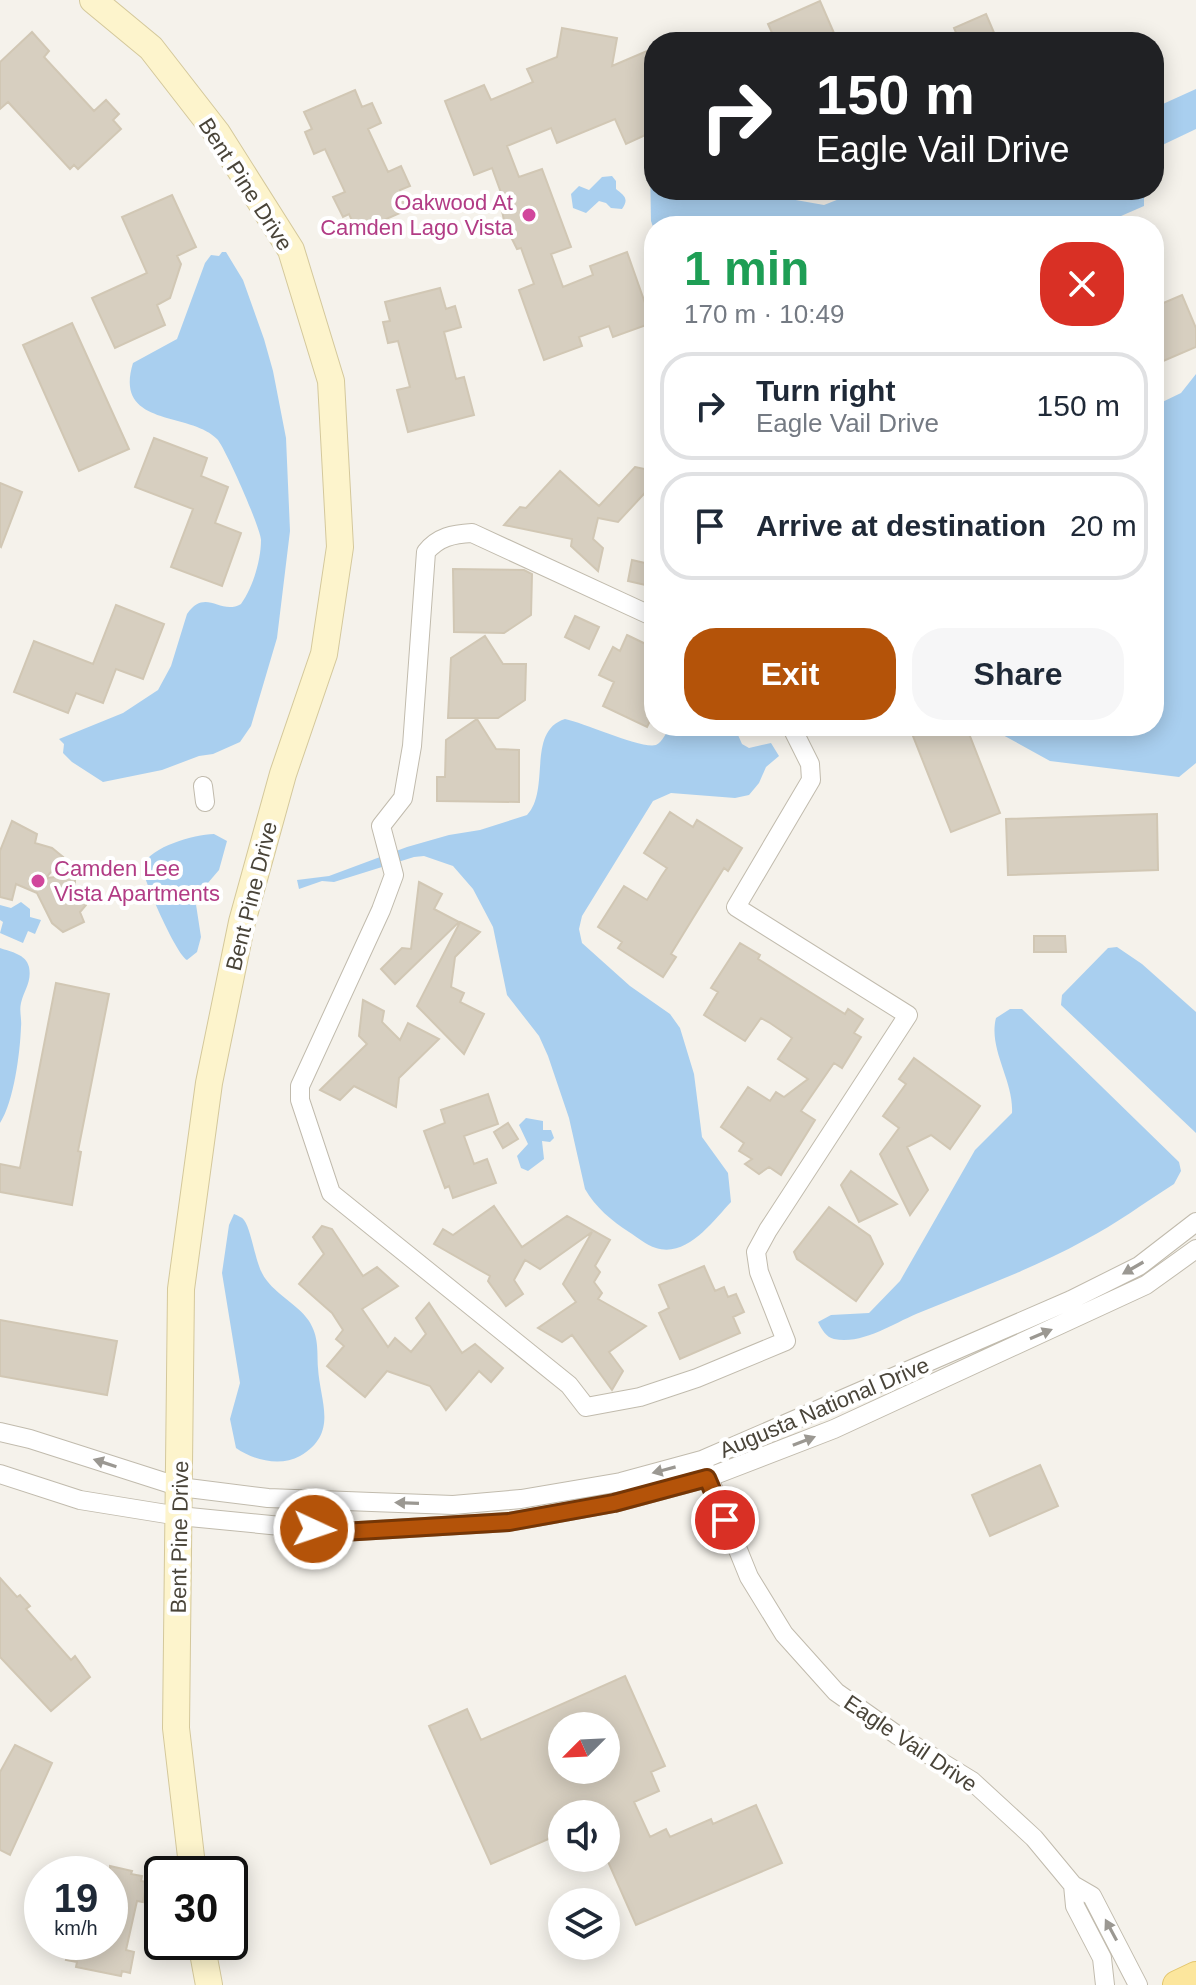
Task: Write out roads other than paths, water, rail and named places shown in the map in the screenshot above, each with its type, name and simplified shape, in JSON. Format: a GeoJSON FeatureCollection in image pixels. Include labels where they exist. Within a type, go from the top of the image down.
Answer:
{"type":"FeatureCollection","features":[{"type":"Feature","properties":{"kind":"main road"},"geometry":{"type":"LineString","coordinates":[[1177,1985],[1196,1976]]}},
{"type":"Feature","properties":{"kind":"street","name":"Bent Pine Drive"},"geometry":{"type":"LineString","coordinates":[[93,0],[151,48],[217,133],[291,250],[331,381],[340,547],[324,654],[283,774],[242,922],[209,1083],[181,1289],[176,1728],[191,1856]]}},
{"type":"Feature","properties":{"kind":"street"},"geometry":{"type":"LineString","coordinates":[[644,612],[472,533],[442,538],[426,552],[412,746],[403,798],[381,826],[394,875],[300,1086],[300,1100],[331,1193],[569,1385],[586,1407],[640,1397],[697,1378],[786,1341],[759,1272],[756,1252],[908,1015],[736,907],[811,780],[810,764],[796,736]]}},
{"type":"Feature","properties":{"kind":"street","name":"Augusta National Drive"},"geometry":{"type":"LineString","coordinates":[[0,1432],[180,1487],[268,1498],[453,1505],[521,1499],[705,1469],[1139,1266],[1196,1222]]}},
{"type":"Feature","properties":{"kind":"street","name":"Augusta National Drive"},"geometry":{"type":"LineString","coordinates":[[0,1474],[80,1500],[179,1516],[342,1532],[509,1522],[614,1503],[705,1469],[834,1429],[1146,1285],[1196,1249]]}},
{"type":"Feature","properties":{"kind":"street","name":"Eagle Vail Drive"},"geometry":{"type":"LineString","coordinates":[[705,1469],[749,1577],[784,1634],[836,1692],[897,1735],[972,1781],[1034,1838],[1073,1885],[1092,1896],[1138,1985]]}},
{"type":"Feature","properties":{"kind":"street","name":"Eagle Vail Drive"},"geometry":{"type":"LineString","coordinates":[[1073,1885],[1075,1906],[1102,1958],[1105,1985]]}},
{"type":"Feature","properties":{"kind":"street"},"geometry":{"type":"LineString","coordinates":[[204,1960],[209,1985]]}},
{"type":"Feature","properties":{"kind":"water"},"geometry":{"type":"Polygon","coordinates":[[[1196,89],[1196,129],[1164,144],[1164,103],[1196,89]]]}},
{"type":"Feature","properties":{"kind":"water"},"geometry":{"type":"Polygon","coordinates":[[[612,176],[616,189],[625,199],[622,209],[611,208],[599,201],[586,213],[573,208],[571,194],[579,186],[589,190],[602,177],[612,176]]]}},
{"type":"Feature","properties":{"kind":"water"},"geometry":{"type":"Polygon","coordinates":[[[651,200],[796,200],[824,205],[837,200],[1144,200],[1144,206],[1121,216],[651,216],[651,200]]]}},
{"type":"Feature","properties":{"kind":"water"},"geometry":{"type":"Polygon","coordinates":[[[226,252],[243,280],[264,339],[286,438],[290,531],[277,638],[251,726],[240,742],[162,770],[103,782],[72,762],[63,753],[64,744],[59,739],[123,713],[158,690],[171,666],[187,614],[200,603],[226,607],[241,604],[258,565],[261,548],[259,533],[217,439],[205,430],[144,408],[134,398],[130,384],[133,363],[177,339],[205,263],[211,255],[219,256],[226,252]]]}},
{"type":"Feature","properties":{"kind":"water"},"geometry":{"type":"Polygon","coordinates":[[[1196,374],[1196,763],[1179,777],[1050,761],[1005,736],[1164,736],[1164,401],[1181,393],[1196,374]]]}},
{"type":"Feature","properties":{"kind":"water"},"geometry":{"type":"Polygon","coordinates":[[[565,719],[648,745],[658,744],[664,736],[738,736],[742,744],[749,748],[771,743],[779,756],[766,767],[749,795],[735,798],[671,793],[653,801],[582,916],[579,929],[582,943],[630,986],[670,1014],[680,1028],[694,1074],[702,1137],[728,1173],[731,1202],[708,1228],[678,1248],[667,1250],[645,1243],[604,1213],[585,1189],[569,1118],[548,1056],[539,1036],[507,995],[493,927],[473,889],[453,866],[424,856],[414,857],[334,882],[322,881],[299,889],[297,880],[329,876],[407,847],[527,815],[538,791],[542,748],[553,726],[565,719]]]}},
{"type":"Feature","properties":{"kind":"water"},"geometry":{"type":"Polygon","coordinates":[[[214,834],[227,841],[219,870],[195,898],[201,937],[197,952],[187,960],[175,945],[161,916],[142,866],[164,847],[185,839],[214,834]]]}},
{"type":"Feature","properties":{"kind":"water"},"geometry":{"type":"Polygon","coordinates":[[[21,902],[30,909],[30,917],[41,920],[35,934],[28,931],[23,943],[0,933],[3,922],[0,920],[0,905],[11,908],[21,902]]]}},
{"type":"Feature","properties":{"kind":"water"},"geometry":{"type":"Polygon","coordinates":[[[1117,947],[1142,964],[1196,1012],[1196,1133],[1061,1005],[1062,995],[1108,948],[1117,947]]]}},
{"type":"Feature","properties":{"kind":"water"},"geometry":{"type":"Polygon","coordinates":[[[0,948],[21,956],[30,972],[20,1006],[15,1076],[0,1123],[0,948]]]}},
{"type":"Feature","properties":{"kind":"water"},"geometry":{"type":"Polygon","coordinates":[[[1010,1009],[1022,1009],[1179,1162],[1181,1171],[1174,1184],[1096,1234],[1025,1269],[868,1336],[845,1340],[831,1338],[818,1322],[831,1315],[869,1313],[900,1281],[975,1150],[1012,1113],[1012,1101],[994,1030],[996,1018],[1010,1009]]]}},
{"type":"Feature","properties":{"kind":"water"},"geometry":{"type":"Polygon","coordinates":[[[526,1118],[543,1121],[543,1130],[551,1130],[554,1138],[550,1142],[542,1141],[544,1159],[528,1171],[521,1168],[517,1156],[528,1144],[519,1125],[526,1118]]]}},
{"type":"Feature","properties":{"kind":"water"},"geometry":{"type":"Polygon","coordinates":[[[234,1214],[246,1224],[266,1280],[304,1315],[316,1338],[323,1427],[312,1447],[300,1456],[284,1461],[267,1461],[236,1448],[230,1419],[240,1383],[222,1273],[229,1225],[234,1214]]]}},
{"type":"Feature","properties":{"kind":"place","name":"Oakwood At Camden Lago Vista"},"geometry":{"type":"Point","coordinates":[529,215]}},
{"type":"Feature","properties":{"kind":"place","name":"Camden Lee Vista Apartments"},"geometry":{"type":"Point","coordinates":[38,881]}}]}
